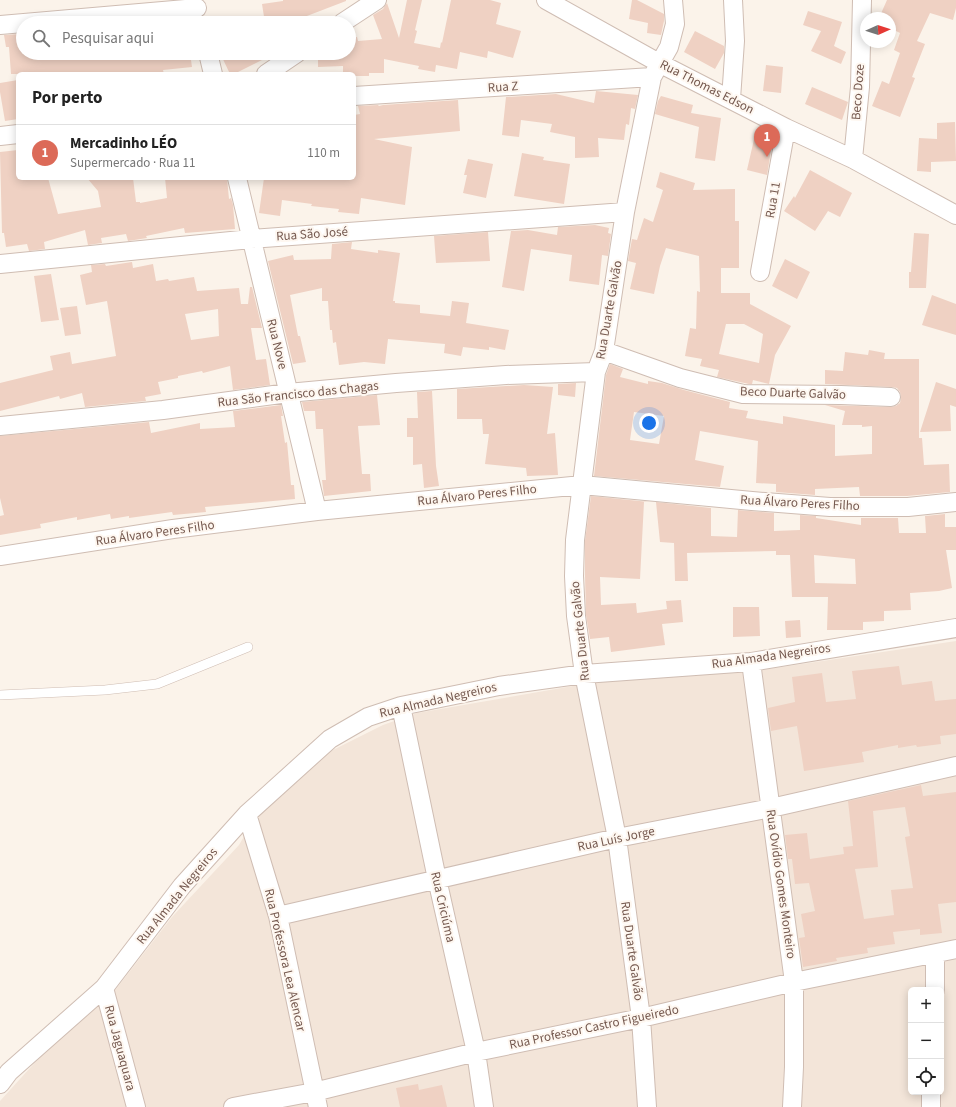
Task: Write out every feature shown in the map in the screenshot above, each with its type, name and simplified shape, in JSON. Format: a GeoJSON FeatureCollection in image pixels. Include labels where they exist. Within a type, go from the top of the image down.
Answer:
{"type":"FeatureCollection","features":[{"type":"Feature","properties":{"kind":"street"},"geometry":{"type":"LineString","coordinates":[[352,16],[376,0]]}},
{"type":"Feature","properties":{"kind":"street","name":"Rua Thomas Edson"},"geometry":{"type":"LineString","coordinates":[[546,0],[655,70],[731,99],[786,128],[853,159],[956,215]]}},
{"type":"Feature","properties":{"kind":"street","name":"Rua Duarte Galvão"},"geometry":{"type":"LineString","coordinates":[[647,1107],[641,1018],[617,838],[584,674],[576,616],[574,576],[576,540],[596,372],[604,351],[625,212],[655,70],[669,47],[675,24],[673,0]]}},
{"type":"Feature","properties":{"kind":"street"},"geometry":{"type":"LineString","coordinates":[[731,99],[735,41],[733,0]]}},
{"type":"Feature","properties":{"kind":"street","name":"Beco Doze"},"geometry":{"type":"LineString","coordinates":[[853,159],[860,88],[862,0]]}},
{"type":"Feature","properties":{"kind":"street"},"geometry":{"type":"LineString","coordinates":[[119,16],[198,10]]}},
{"type":"Feature","properties":{"kind":"street"},"geometry":{"type":"LineString","coordinates":[[0,25],[16,24]]}},
{"type":"Feature","properties":{"kind":"street"},"geometry":{"type":"LineString","coordinates":[[210,60],[213,72]]}},
{"type":"Feature","properties":{"kind":"street"},"geometry":{"type":"LineString","coordinates":[[269,72],[287,60]]}},
{"type":"Feature","properties":{"kind":"street","name":"Rua Z"},"geometry":{"type":"LineString","coordinates":[[356,96],[655,70]]}},
{"type":"Feature","properties":{"kind":"street","name":"Rua 11"},"geometry":{"type":"LineString","coordinates":[[760,272],[786,128]]}},
{"type":"Feature","properties":{"kind":"street"},"geometry":{"type":"LineString","coordinates":[[0,136],[16,134]]}},
{"type":"Feature","properties":{"kind":"street","name":"Rua Nove"},"geometry":{"type":"LineString","coordinates":[[237,180],[317,511]]}},
{"type":"Feature","properties":{"kind":"street","name":"Rua São José"},"geometry":{"type":"LineString","coordinates":[[0,264],[251,239],[625,212]]}},
{"type":"Feature","properties":{"kind":"street","name":"Beco Duarte Galvão"},"geometry":{"type":"LineString","coordinates":[[604,351],[680,378],[743,394],[841,394],[891,397]]}},
{"type":"Feature","properties":{"kind":"street","name":"Rua São Francisco das Chagas"},"geometry":{"type":"LineString","coordinates":[[0,426],[163,410],[288,392],[506,375],[596,372]]}},
{"type":"Feature","properties":{"kind":"street","name":"Rua Álvaro Peres Filho"},"geometry":{"type":"LineString","coordinates":[[0,556],[172,529],[317,511],[582,485],[830,507],[908,507],[956,502]]}},
{"type":"Feature","properties":{"kind":"street","name":"Rua Almada Negreiros"},"geometry":{"type":"LineString","coordinates":[[0,1084],[9,1072],[104,988],[182,886],[247,814],[330,739],[368,717],[400,706],[499,686],[584,674],[751,662],[956,628]]}},
{"type":"Feature","properties":{"kind":"street","name":"Rua Ovídio Gomes Monteiro"},"geometry":{"type":"LineString","coordinates":[[751,662],[794,982],[794,1068],[792,1107]]}},
{"type":"Feature","properties":{"kind":"street","name":"Rua Criciúma"},"geometry":{"type":"LineString","coordinates":[[400,706],[476,1052],[484,1107]]}},
{"type":"Feature","properties":{"kind":"street","name":"Rua Luís Jorge"},"geometry":{"type":"LineString","coordinates":[[278,916],[617,838],[771,808],[956,766]]}},
{"type":"Feature","properties":{"kind":"street","name":"Rua Professora Lea Alencar"},"geometry":{"type":"LineString","coordinates":[[247,814],[278,916],[316,1099]]}},
{"type":"Feature","properties":{"kind":"street","name":"Rua Professor Castro Figueiredo"},"geometry":{"type":"LineString","coordinates":[[233,1107],[316,1099],[476,1052],[641,1018],[794,982],[956,949]]}},
{"type":"Feature","properties":{"kind":"street"},"geometry":{"type":"LineString","coordinates":[[935,954],[936,987]]}},
{"type":"Feature","properties":{"kind":"street","name":"Rua Jaguaquara"},"geometry":{"type":"LineString","coordinates":[[104,988],[136,1107]]}},
{"type":"Feature","properties":{"kind":"street"},"geometry":{"type":"LineString","coordinates":[[931,1095],[931,1107]]}},
{"type":"Feature","properties":{"kind":"lane"},"geometry":{"type":"LineString","coordinates":[[0,694],[105,690],[157,684],[248,647]]}},
{"type":"Feature","properties":{"kind":"shaded area"},"geometry":{"type":"Polygon","coordinates":[[[956,641],[956,1107],[0,1107],[0,1101],[40,1057],[116,989],[172,917],[239,845],[256,816],[319,757],[383,725],[417,713],[596,682],[762,670],[956,641]]]}},
{"type":"Feature","properties":{"kind":"building"},"geometry":{"type":"Polygon","coordinates":[[[346,0],[307,16],[264,16],[262,4],[283,1],[346,0]]]}},
{"type":"Feature","properties":{"kind":"building"},"geometry":{"type":"Polygon","coordinates":[[[407,0],[422,0],[415,30],[417,31],[414,43],[440,48],[451,0],[490,0],[501,3],[496,24],[521,31],[513,58],[488,51],[487,58],[460,52],[457,69],[436,65],[435,72],[418,69],[419,66],[384,59],[384,73],[369,73],[369,76],[356,76],[356,72],[343,72],[343,66],[318,67],[318,60],[356,60],[356,37],[358,41],[382,39],[373,15],[383,9],[387,3],[399,38],[407,0]]]}},
{"type":"Feature","properties":{"kind":"building"},"geometry":{"type":"Polygon","coordinates":[[[632,0],[637,0],[664,14],[661,35],[647,33],[648,23],[629,19],[632,0]]]}},
{"type":"Feature","properties":{"kind":"building"},"geometry":{"type":"Polygon","coordinates":[[[887,0],[956,0],[953,20],[930,13],[917,41],[925,44],[912,77],[915,78],[900,117],[872,106],[882,81],[889,84],[900,53],[894,50],[896,48],[900,33],[896,31],[896,12],[882,12],[887,0]]]}},
{"type":"Feature","properties":{"kind":"building"},"geometry":{"type":"Polygon","coordinates":[[[808,11],[842,22],[834,46],[846,52],[841,64],[811,51],[821,31],[803,25],[808,11]]]}},
{"type":"Feature","properties":{"kind":"building"},"geometry":{"type":"Polygon","coordinates":[[[695,31],[724,46],[724,53],[715,69],[684,52],[695,31]]]}},
{"type":"Feature","properties":{"kind":"building"},"geometry":{"type":"Polygon","coordinates":[[[16,34],[16,60],[191,60],[192,67],[163,70],[164,72],[16,72],[16,74],[11,74],[9,47],[6,47],[4,35],[16,34]]]}},
{"type":"Feature","properties":{"kind":"building"},"geometry":{"type":"Polygon","coordinates":[[[223,60],[262,60],[238,72],[229,72],[223,60]]]}},
{"type":"Feature","properties":{"kind":"building"},"geometry":{"type":"Polygon","coordinates":[[[766,65],[783,67],[781,93],[763,91],[766,65]]]}},
{"type":"Feature","properties":{"kind":"building"},"geometry":{"type":"Polygon","coordinates":[[[16,80],[16,119],[5,121],[0,83],[16,80]]]}},
{"type":"Feature","properties":{"kind":"building"},"geometry":{"type":"Polygon","coordinates":[[[812,87],[848,102],[842,120],[805,104],[812,87]]]}},
{"type":"Feature","properties":{"kind":"building"},"geometry":{"type":"Polygon","coordinates":[[[596,91],[638,95],[635,109],[631,108],[629,125],[626,124],[624,140],[598,138],[599,157],[575,158],[575,137],[550,132],[552,124],[521,120],[519,137],[502,135],[506,97],[556,94],[594,103],[596,91]]]}},
{"type":"Feature","properties":{"kind":"building"},"geometry":{"type":"Polygon","coordinates":[[[661,96],[693,105],[691,113],[721,118],[715,161],[695,158],[699,127],[655,114],[658,101],[661,96]]]}},
{"type":"Feature","properties":{"kind":"building"},"geometry":{"type":"Polygon","coordinates":[[[458,100],[460,131],[374,139],[412,147],[405,205],[361,198],[359,214],[338,212],[339,209],[311,206],[312,204],[282,200],[280,216],[259,213],[264,180],[356,180],[356,115],[360,114],[358,106],[458,100]]]}},
{"type":"Feature","properties":{"kind":"building"},"geometry":{"type":"Polygon","coordinates":[[[955,122],[956,161],[931,162],[931,172],[917,171],[919,138],[937,139],[937,123],[955,122]]]}},
{"type":"Feature","properties":{"kind":"building"},"geometry":{"type":"Polygon","coordinates":[[[755,135],[773,139],[767,175],[747,170],[755,135]]]}},
{"type":"Feature","properties":{"kind":"building"},"geometry":{"type":"Polygon","coordinates":[[[16,150],[16,180],[49,180],[58,214],[101,207],[98,191],[89,180],[133,180],[136,202],[140,203],[167,198],[165,180],[227,180],[229,199],[231,198],[233,205],[235,229],[185,233],[184,228],[146,236],[147,238],[128,241],[126,234],[101,238],[102,243],[88,245],[85,230],[44,242],[45,249],[29,251],[27,244],[6,247],[4,233],[2,233],[0,152],[16,150]]]}},
{"type":"Feature","properties":{"kind":"building"},"geometry":{"type":"Polygon","coordinates":[[[522,153],[544,157],[543,160],[570,164],[564,204],[514,196],[522,153]]]}},
{"type":"Feature","properties":{"kind":"building"},"geometry":{"type":"Polygon","coordinates":[[[468,159],[493,164],[486,198],[463,193],[467,175],[464,175],[468,159]]]}},
{"type":"Feature","properties":{"kind":"building"},"geometry":{"type":"Polygon","coordinates":[[[810,170],[852,193],[840,217],[828,211],[815,231],[784,211],[794,196],[795,198],[810,170]]]}},
{"type":"Feature","properties":{"kind":"building"},"geometry":{"type":"Polygon","coordinates":[[[660,172],[695,183],[693,190],[735,189],[735,221],[739,221],[739,268],[721,268],[721,293],[750,293],[750,304],[791,326],[775,355],[769,384],[753,380],[752,384],[749,384],[717,377],[719,370],[700,366],[702,359],[685,356],[690,328],[696,329],[697,291],[700,292],[699,256],[666,248],[660,266],[654,294],[630,289],[636,263],[628,261],[632,239],[637,240],[644,218],[653,222],[663,190],[656,187],[660,172]],[[726,324],[719,354],[759,363],[763,334],[744,324],[726,324]]]}},
{"type":"Feature","properties":{"kind":"building"},"geometry":{"type":"Polygon","coordinates":[[[595,225],[609,228],[608,233],[611,234],[608,256],[602,255],[599,285],[569,281],[572,255],[531,249],[524,291],[502,287],[511,231],[528,230],[557,235],[558,227],[595,225]]]}},
{"type":"Feature","properties":{"kind":"building"},"geometry":{"type":"Polygon","coordinates":[[[488,232],[490,261],[436,263],[434,236],[488,232]]]}},
{"type":"Feature","properties":{"kind":"building"},"geometry":{"type":"Polygon","coordinates":[[[914,233],[929,234],[926,288],[909,288],[909,272],[911,272],[914,233]]]}},
{"type":"Feature","properties":{"kind":"building"},"geometry":{"type":"Polygon","coordinates":[[[352,242],[351,249],[378,253],[378,250],[400,253],[393,301],[395,301],[395,303],[420,305],[420,313],[450,316],[452,301],[469,303],[466,323],[509,330],[505,350],[489,347],[489,350],[463,347],[461,356],[444,353],[445,344],[388,339],[385,364],[364,362],[339,365],[336,342],[333,343],[332,330],[330,330],[328,301],[322,301],[322,288],[290,295],[298,336],[300,336],[306,362],[293,364],[268,261],[293,255],[294,260],[331,259],[332,244],[352,242]]]}},
{"type":"Feature","properties":{"kind":"building"},"geometry":{"type":"Polygon","coordinates":[[[785,259],[810,272],[797,299],[772,286],[785,259]]]}},
{"type":"Feature","properties":{"kind":"building"},"geometry":{"type":"Polygon","coordinates":[[[132,262],[133,268],[153,264],[156,281],[168,279],[169,281],[194,277],[197,291],[239,288],[241,304],[248,304],[250,287],[252,287],[262,328],[251,328],[256,360],[266,359],[270,385],[233,390],[230,366],[203,373],[202,371],[178,376],[178,378],[158,382],[161,394],[145,397],[146,401],[85,407],[82,393],[60,399],[59,396],[0,411],[0,383],[53,370],[50,356],[70,352],[72,364],[116,356],[107,301],[86,305],[80,275],[92,272],[91,265],[105,264],[106,266],[132,262]],[[218,309],[185,314],[191,340],[219,336],[218,309]]]}},
{"type":"Feature","properties":{"kind":"building"},"geometry":{"type":"Polygon","coordinates":[[[51,274],[59,320],[41,322],[34,276],[51,274]]]}},
{"type":"Feature","properties":{"kind":"building"},"geometry":{"type":"Polygon","coordinates":[[[932,295],[956,304],[956,335],[922,325],[932,295]]]}},
{"type":"Feature","properties":{"kind":"building"},"geometry":{"type":"Polygon","coordinates":[[[77,306],[81,334],[65,336],[60,308],[77,306]]]}},
{"type":"Feature","properties":{"kind":"building"},"geometry":{"type":"Polygon","coordinates":[[[869,350],[885,353],[884,359],[919,359],[919,438],[922,438],[924,465],[949,464],[950,492],[907,496],[860,496],[859,487],[815,489],[815,495],[776,492],[776,484],[756,483],[758,441],[700,431],[695,460],[724,466],[720,487],[594,476],[606,375],[610,364],[623,369],[620,377],[648,384],[648,381],[662,383],[730,402],[729,408],[748,411],[746,418],[783,424],[783,416],[835,425],[835,456],[872,454],[872,426],[862,427],[862,425],[842,425],[845,411],[825,405],[891,407],[900,403],[900,392],[897,388],[825,384],[825,370],[843,371],[845,352],[868,355],[869,350]],[[634,412],[630,440],[659,444],[664,416],[634,412]]]}},
{"type":"Feature","properties":{"kind":"building"},"geometry":{"type":"Polygon","coordinates":[[[936,382],[956,389],[956,407],[950,405],[951,431],[920,432],[936,382]]]}},
{"type":"Feature","properties":{"kind":"building"},"geometry":{"type":"Polygon","coordinates":[[[576,383],[575,397],[558,395],[558,384],[576,383]]]}},
{"type":"Feature","properties":{"kind":"building"},"geometry":{"type":"Polygon","coordinates":[[[524,385],[553,387],[547,434],[555,433],[558,475],[527,476],[526,468],[485,464],[489,434],[483,434],[482,419],[457,419],[457,389],[524,385]]]}},
{"type":"Feature","properties":{"kind":"building"},"geometry":{"type":"Polygon","coordinates":[[[432,391],[436,466],[439,486],[424,488],[422,464],[413,465],[413,437],[407,437],[407,418],[418,418],[417,392],[432,391]]]}},
{"type":"Feature","properties":{"kind":"building"},"geometry":{"type":"Polygon","coordinates":[[[377,395],[380,425],[358,426],[362,474],[370,474],[371,491],[324,496],[322,480],[326,480],[323,429],[316,429],[315,411],[304,411],[302,402],[377,395]]]}},
{"type":"Feature","properties":{"kind":"building"},"geometry":{"type":"Polygon","coordinates":[[[281,405],[285,443],[287,442],[291,485],[294,485],[295,499],[205,507],[206,512],[173,515],[172,512],[111,519],[110,514],[77,520],[77,517],[40,524],[41,528],[0,535],[0,516],[4,515],[0,498],[0,436],[149,422],[151,433],[200,423],[200,429],[235,427],[233,411],[281,405]]]}},
{"type":"Feature","properties":{"kind":"building"},"geometry":{"type":"Polygon","coordinates":[[[591,496],[649,502],[644,502],[640,579],[600,577],[601,605],[636,603],[637,613],[667,609],[666,601],[681,600],[683,622],[662,624],[665,645],[611,652],[609,637],[590,639],[586,615],[585,541],[591,496]]]}},
{"type":"Feature","properties":{"kind":"building"},"geometry":{"type":"Polygon","coordinates":[[[656,502],[711,508],[711,536],[737,537],[738,510],[774,513],[774,531],[800,530],[800,515],[816,516],[816,518],[861,525],[861,518],[898,518],[899,533],[926,533],[925,516],[945,514],[945,527],[956,527],[956,550],[946,550],[952,588],[939,591],[910,593],[911,610],[884,611],[884,621],[863,622],[863,630],[827,630],[828,597],[792,597],[790,555],[776,555],[776,551],[687,553],[688,581],[675,581],[674,543],[660,542],[656,502]],[[814,555],[815,583],[856,584],[855,559],[814,555]]]}},
{"type":"Feature","properties":{"kind":"building"},"geometry":{"type":"Polygon","coordinates":[[[733,607],[759,607],[760,636],[733,637],[733,607]]]}},
{"type":"Feature","properties":{"kind":"building"},"geometry":{"type":"Polygon","coordinates":[[[800,620],[801,637],[786,638],[785,621],[800,620]]]}},
{"type":"Feature","properties":{"kind":"building"},"geometry":{"type":"Polygon","coordinates":[[[899,666],[902,685],[932,681],[935,701],[956,699],[956,734],[940,736],[941,744],[917,747],[916,745],[898,748],[898,745],[862,752],[864,762],[804,771],[797,726],[771,731],[768,708],[795,702],[792,677],[822,673],[826,702],[856,699],[852,671],[899,666]]]}},
{"type":"Feature","properties":{"kind":"building"},"geometry":{"type":"Polygon","coordinates":[[[921,785],[923,796],[956,792],[956,902],[938,904],[942,933],[920,935],[920,929],[893,932],[895,944],[867,948],[868,953],[836,958],[837,961],[803,967],[799,938],[805,937],[801,914],[815,911],[809,883],[795,884],[792,859],[788,859],[785,835],[807,833],[810,859],[844,854],[843,847],[853,846],[848,801],[921,785]],[[905,807],[873,811],[878,867],[855,869],[864,919],[894,915],[891,890],[913,888],[905,837],[910,836],[905,807]]]}},
{"type":"Feature","properties":{"kind":"building"},"geometry":{"type":"Polygon","coordinates":[[[418,1084],[419,1090],[442,1085],[447,1107],[400,1107],[396,1088],[418,1084]]]}},
{"type":"Feature","properties":{"kind":"place","name":"Mercadinho LÉO"},"geometry":{"type":"Point","coordinates":[767,157]}}]}
